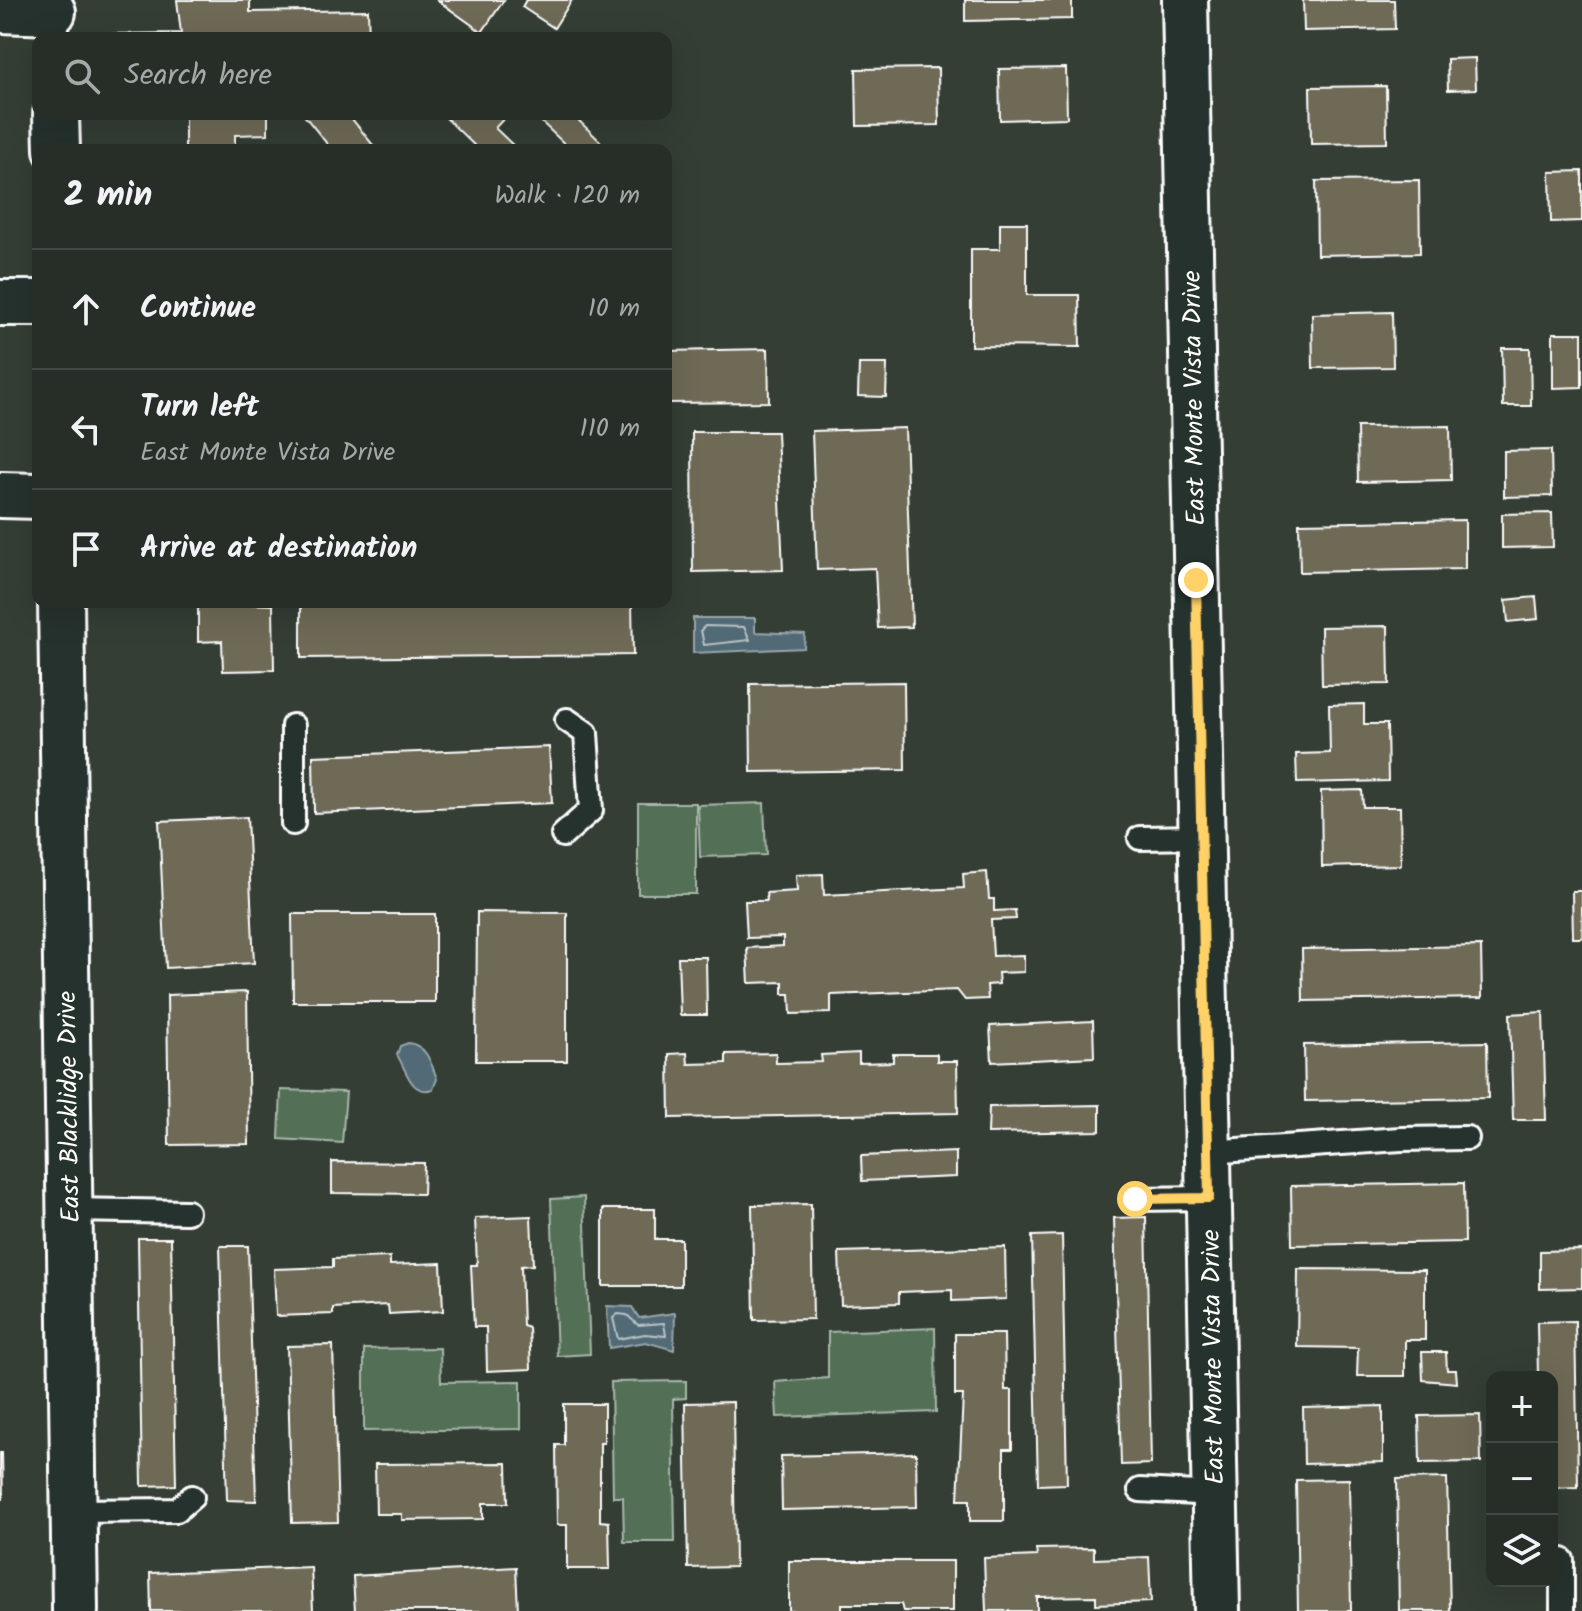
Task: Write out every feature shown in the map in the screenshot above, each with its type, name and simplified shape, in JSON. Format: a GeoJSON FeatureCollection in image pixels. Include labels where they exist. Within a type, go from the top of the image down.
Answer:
{"type":"FeatureCollection","features":[{"type":"Feature","properties":{"kind":"street","name":"East Monte Vista Drive"},"geometry":{"type":"LineString","coordinates":[[1185,0],[1217,1611]]}},
{"type":"Feature","properties":{"kind":"street"},"geometry":{"type":"LineString","coordinates":[[0,10],[53,17]]}},
{"type":"Feature","properties":{"kind":"street"},"geometry":{"type":"LineString","coordinates":[[56,120],[57,144]]}},
{"type":"Feature","properties":{"kind":"street"},"geometry":{"type":"LineString","coordinates":[[0,303],[32,303]]}},
{"type":"Feature","properties":{"kind":"street"},"geometry":{"type":"LineString","coordinates":[[0,495],[32,496]]}},
{"type":"Feature","properties":{"kind":"street","name":"East Blacklidge Drive"},"geometry":{"type":"LineString","coordinates":[[61,608],[75,1611]]}},
{"type":"Feature","properties":{"kind":"lane"},"geometry":{"type":"LineString","coordinates":[[563,835],[591,810],[586,733],[567,720]]}},
{"type":"Feature","properties":{"kind":"lane"},"geometry":{"type":"LineString","coordinates":[[293,726],[293,823]]}},
{"type":"Feature","properties":{"kind":"lane"},"geometry":{"type":"LineString","coordinates":[[1140,838],[1201,837]]}},
{"type":"Feature","properties":{"kind":"lane"},"geometry":{"type":"LineString","coordinates":[[1208,1152],[1401,1139],[1467,1138]]}},
{"type":"Feature","properties":{"kind":"lane"},"geometry":{"type":"LineString","coordinates":[[1135,1199],[1209,1198]]}},
{"type":"Feature","properties":{"kind":"lane"},"geometry":{"type":"LineString","coordinates":[[69,1210],[187,1212]]}},
{"type":"Feature","properties":{"kind":"lane"},"geometry":{"type":"LineString","coordinates":[[1140,1490],[1215,1494]]}},
{"type":"Feature","properties":{"kind":"lane"},"geometry":{"type":"LineString","coordinates":[[74,1511],[177,1510],[192,1497]]}},
{"type":"Feature","properties":{"kind":"lane"},"geometry":{"type":"LineString","coordinates":[[1562,1560],[1562,1611]]}},
{"type":"Feature","properties":{"kind":"green space"},"geometry":{"type":"Polygon","coordinates":[[[638,803],[696,803],[696,894],[638,894],[638,803]]]}},
{"type":"Feature","properties":{"kind":"green space"},"geometry":{"type":"Polygon","coordinates":[[[764,803],[766,855],[700,857],[698,805],[764,803]]]}},
{"type":"Feature","properties":{"kind":"green space"},"geometry":{"type":"Polygon","coordinates":[[[281,1090],[346,1092],[342,1143],[279,1139],[281,1090]]]}},
{"type":"Feature","properties":{"kind":"green space"},"geometry":{"type":"Polygon","coordinates":[[[584,1197],[590,1354],[557,1356],[551,1199],[584,1197]]]}},
{"type":"Feature","properties":{"kind":"green space"},"geometry":{"type":"Polygon","coordinates":[[[935,1328],[936,1412],[777,1417],[775,1382],[828,1378],[828,1332],[935,1328]]]}},
{"type":"Feature","properties":{"kind":"green space"},"geometry":{"type":"Polygon","coordinates":[[[440,1348],[441,1382],[521,1381],[521,1429],[364,1431],[364,1349],[440,1348]]]}},
{"type":"Feature","properties":{"kind":"green space"},"geometry":{"type":"Polygon","coordinates":[[[686,1381],[686,1398],[673,1399],[675,1542],[624,1542],[623,1497],[613,1497],[611,1382],[686,1381]]]}},
{"type":"Feature","properties":{"kind":"water"},"geometry":{"type":"Polygon","coordinates":[[[693,618],[755,618],[755,632],[805,634],[804,648],[693,653],[693,618]]]}},
{"type":"Feature","properties":{"kind":"water"},"geometry":{"type":"Polygon","coordinates":[[[408,1043],[420,1047],[427,1056],[437,1079],[433,1089],[419,1089],[407,1074],[397,1055],[400,1046],[408,1043]]]}},
{"type":"Feature","properties":{"kind":"water"},"geometry":{"type":"Polygon","coordinates":[[[607,1306],[632,1307],[639,1318],[675,1313],[674,1350],[646,1342],[609,1348],[607,1306]]]}},
{"type":"Feature","properties":{"kind":"building"},"geometry":{"type":"Polygon","coordinates":[[[177,0],[250,0],[250,12],[368,10],[369,32],[181,32],[177,0]]]}},
{"type":"Feature","properties":{"kind":"building"},"geometry":{"type":"Polygon","coordinates":[[[437,0],[504,0],[482,32],[437,0]]]}},
{"type":"Feature","properties":{"kind":"building"},"geometry":{"type":"Polygon","coordinates":[[[526,0],[572,0],[554,28],[522,7],[526,0]]]}},
{"type":"Feature","properties":{"kind":"building"},"geometry":{"type":"Polygon","coordinates":[[[965,0],[1072,0],[1072,19],[965,21],[965,0]]]}},
{"type":"Feature","properties":{"kind":"building"},"geometry":{"type":"Polygon","coordinates":[[[1303,0],[1394,0],[1395,29],[1304,31],[1303,0]]]}},
{"type":"Feature","properties":{"kind":"building"},"geometry":{"type":"Polygon","coordinates":[[[1475,58],[1476,89],[1448,90],[1447,59],[1475,58]]]}},
{"type":"Feature","properties":{"kind":"building"},"geometry":{"type":"Polygon","coordinates":[[[938,68],[939,125],[857,126],[856,69],[938,68]]]}},
{"type":"Feature","properties":{"kind":"building"},"geometry":{"type":"Polygon","coordinates":[[[1066,68],[1067,118],[1000,120],[999,69],[1066,68]]]}},
{"type":"Feature","properties":{"kind":"building"},"geometry":{"type":"Polygon","coordinates":[[[1386,86],[1387,143],[1311,144],[1310,87],[1386,86]]]}},
{"type":"Feature","properties":{"kind":"building"},"geometry":{"type":"Polygon","coordinates":[[[185,120],[268,120],[268,134],[235,135],[235,144],[185,144],[185,120]]]}},
{"type":"Feature","properties":{"kind":"building"},"geometry":{"type":"Polygon","coordinates":[[[308,120],[353,120],[372,144],[327,144],[308,120]]]}},
{"type":"Feature","properties":{"kind":"building"},"geometry":{"type":"Polygon","coordinates":[[[448,120],[502,120],[495,128],[512,144],[473,144],[448,120]]]}},
{"type":"Feature","properties":{"kind":"building"},"geometry":{"type":"Polygon","coordinates":[[[539,120],[578,120],[602,143],[601,144],[565,144],[539,120]]]}},
{"type":"Feature","properties":{"kind":"building"},"geometry":{"type":"Polygon","coordinates":[[[1582,171],[1582,221],[1551,222],[1550,172],[1582,171]]]}},
{"type":"Feature","properties":{"kind":"building"},"geometry":{"type":"Polygon","coordinates":[[[1419,180],[1420,253],[1317,255],[1316,181],[1419,180]]]}},
{"type":"Feature","properties":{"kind":"building"},"geometry":{"type":"Polygon","coordinates":[[[1000,223],[1027,223],[1027,295],[1079,295],[1080,347],[971,346],[971,249],[1000,249],[1000,223]]]}},
{"type":"Feature","properties":{"kind":"building"},"geometry":{"type":"Polygon","coordinates":[[[1392,312],[1393,367],[1313,368],[1312,314],[1392,312]]]}},
{"type":"Feature","properties":{"kind":"building"},"geometry":{"type":"Polygon","coordinates":[[[1553,333],[1582,333],[1582,387],[1553,388],[1553,333]]]}},
{"type":"Feature","properties":{"kind":"building"},"geometry":{"type":"Polygon","coordinates":[[[1502,348],[1530,348],[1531,406],[1503,406],[1502,348]]]}},
{"type":"Feature","properties":{"kind":"building"},"geometry":{"type":"Polygon","coordinates":[[[768,349],[769,402],[672,403],[672,351],[768,349]]]}},
{"type":"Feature","properties":{"kind":"building"},"geometry":{"type":"Polygon","coordinates":[[[859,364],[887,364],[886,397],[858,396],[859,364]]]}},
{"type":"Feature","properties":{"kind":"building"},"geometry":{"type":"Polygon","coordinates":[[[1450,426],[1451,480],[1358,482],[1357,427],[1450,426]]]}},
{"type":"Feature","properties":{"kind":"building"},"geometry":{"type":"Polygon","coordinates":[[[905,428],[912,627],[878,628],[875,568],[817,570],[812,431],[905,428]]]}},
{"type":"Feature","properties":{"kind":"building"},"geometry":{"type":"Polygon","coordinates":[[[692,432],[777,432],[783,570],[693,572],[692,432]]]}},
{"type":"Feature","properties":{"kind":"building"},"geometry":{"type":"Polygon","coordinates":[[[1551,450],[1552,496],[1504,497],[1504,451],[1551,450]]]}},
{"type":"Feature","properties":{"kind":"building"},"geometry":{"type":"Polygon","coordinates":[[[1552,513],[1553,547],[1502,548],[1502,514],[1552,513]]]}},
{"type":"Feature","properties":{"kind":"building"},"geometry":{"type":"Polygon","coordinates":[[[1465,520],[1465,569],[1300,572],[1299,523],[1465,520]]]}},
{"type":"Feature","properties":{"kind":"building"},"geometry":{"type":"Polygon","coordinates":[[[1536,597],[1538,619],[1508,622],[1506,600],[1536,597]]]}},
{"type":"Feature","properties":{"kind":"building"},"geometry":{"type":"Polygon","coordinates":[[[198,608],[273,608],[274,670],[223,671],[222,641],[198,642],[198,608]]]}},
{"type":"Feature","properties":{"kind":"building"},"geometry":{"type":"Polygon","coordinates":[[[301,608],[632,608],[633,655],[301,658],[301,608]]]}},
{"type":"Feature","properties":{"kind":"building"},"geometry":{"type":"Polygon","coordinates":[[[1388,626],[1389,684],[1322,685],[1321,627],[1388,626]]]}},
{"type":"Feature","properties":{"kind":"building"},"geometry":{"type":"Polygon","coordinates":[[[904,682],[905,770],[751,772],[750,684],[904,682]]]}},
{"type":"Feature","properties":{"kind":"building"},"geometry":{"type":"Polygon","coordinates":[[[1364,704],[1364,724],[1387,724],[1388,781],[1297,783],[1296,754],[1330,753],[1329,705],[1364,704]]]}},
{"type":"Feature","properties":{"kind":"building"},"geometry":{"type":"Polygon","coordinates":[[[549,747],[552,803],[314,813],[313,756],[549,747]]]}},
{"type":"Feature","properties":{"kind":"building"},"geometry":{"type":"Polygon","coordinates":[[[1362,790],[1363,807],[1400,807],[1401,865],[1322,867],[1321,791],[1362,790]]]}},
{"type":"Feature","properties":{"kind":"building"},"geometry":{"type":"Polygon","coordinates":[[[247,817],[254,963],[166,968],[159,821],[247,817]]]}},
{"type":"Feature","properties":{"kind":"building"},"geometry":{"type":"Polygon","coordinates":[[[987,872],[989,899],[994,899],[994,911],[1015,910],[1016,919],[991,920],[993,956],[1024,955],[1024,972],[998,973],[999,984],[987,985],[988,999],[965,1000],[957,990],[831,995],[831,1013],[791,1014],[790,994],[783,994],[783,982],[749,983],[747,948],[783,946],[783,937],[747,938],[745,901],[767,901],[766,893],[797,891],[796,875],[823,874],[824,895],[964,888],[963,874],[987,872]]]}},
{"type":"Feature","properties":{"kind":"building"},"geometry":{"type":"Polygon","coordinates":[[[1572,891],[1582,891],[1582,938],[1573,938],[1572,891]]]}},
{"type":"Feature","properties":{"kind":"building"},"geometry":{"type":"Polygon","coordinates":[[[477,912],[567,913],[567,1061],[476,1061],[477,912]]]}},
{"type":"Feature","properties":{"kind":"building"},"geometry":{"type":"Polygon","coordinates":[[[292,914],[435,914],[435,1002],[293,1002],[292,914]]]}},
{"type":"Feature","properties":{"kind":"building"},"geometry":{"type":"Polygon","coordinates":[[[1481,946],[1482,998],[1303,1001],[1302,949],[1481,946]]]}},
{"type":"Feature","properties":{"kind":"building"},"geometry":{"type":"Polygon","coordinates":[[[678,957],[706,957],[707,1015],[680,1015],[678,957]]]}},
{"type":"Feature","properties":{"kind":"building"},"geometry":{"type":"Polygon","coordinates":[[[247,992],[249,1144],[169,1145],[167,995],[247,992]]]}},
{"type":"Feature","properties":{"kind":"building"},"geometry":{"type":"Polygon","coordinates":[[[1543,1012],[1546,1120],[1513,1120],[1510,1014],[1543,1012]]]}},
{"type":"Feature","properties":{"kind":"building"},"geometry":{"type":"Polygon","coordinates":[[[1093,1021],[1094,1057],[992,1062],[990,1026],[1093,1021]]]}},
{"type":"Feature","properties":{"kind":"building"},"geometry":{"type":"Polygon","coordinates":[[[1487,1042],[1488,1098],[1305,1101],[1304,1045],[1487,1042]]]}},
{"type":"Feature","properties":{"kind":"building"},"geometry":{"type":"Polygon","coordinates":[[[687,1053],[688,1064],[726,1063],[726,1054],[776,1053],[776,1063],[822,1062],[821,1055],[859,1053],[859,1063],[893,1062],[893,1054],[937,1054],[937,1061],[957,1061],[958,1113],[670,1118],[669,1054],[687,1053]]]}},
{"type":"Feature","properties":{"kind":"building"},"geometry":{"type":"Polygon","coordinates":[[[1100,1105],[1100,1131],[988,1133],[989,1107],[1100,1105]]]}},
{"type":"Feature","properties":{"kind":"building"},"geometry":{"type":"Polygon","coordinates":[[[956,1152],[956,1177],[862,1181],[861,1156],[956,1152]]]}},
{"type":"Feature","properties":{"kind":"building"},"geometry":{"type":"Polygon","coordinates":[[[332,1162],[424,1163],[423,1194],[332,1193],[332,1162]]]}},
{"type":"Feature","properties":{"kind":"building"},"geometry":{"type":"Polygon","coordinates":[[[1464,1183],[1465,1242],[1292,1245],[1291,1186],[1464,1183]]]}},
{"type":"Feature","properties":{"kind":"building"},"geometry":{"type":"Polygon","coordinates":[[[811,1204],[813,1319],[754,1320],[752,1205],[811,1204]]]}},
{"type":"Feature","properties":{"kind":"building"},"geometry":{"type":"Polygon","coordinates":[[[603,1209],[655,1209],[655,1239],[681,1239],[681,1286],[603,1286],[603,1209]]]}},
{"type":"Feature","properties":{"kind":"building"},"geometry":{"type":"Polygon","coordinates":[[[531,1216],[533,1265],[521,1266],[523,1326],[529,1328],[531,1369],[487,1371],[486,1327],[474,1327],[471,1265],[477,1265],[475,1218],[531,1216]]]}},
{"type":"Feature","properties":{"kind":"building"},"geometry":{"type":"Polygon","coordinates":[[[1146,1217],[1151,1464],[1121,1465],[1114,1218],[1146,1217]]]}},
{"type":"Feature","properties":{"kind":"building"},"geometry":{"type":"Polygon","coordinates":[[[1062,1235],[1067,1484],[1038,1485],[1032,1236],[1062,1235]]]}},
{"type":"Feature","properties":{"kind":"building"},"geometry":{"type":"Polygon","coordinates":[[[138,1238],[171,1238],[176,1485],[142,1486],[138,1238]]]}},
{"type":"Feature","properties":{"kind":"building"},"geometry":{"type":"Polygon","coordinates":[[[220,1246],[248,1246],[256,1501],[227,1500],[220,1246]]]}},
{"type":"Feature","properties":{"kind":"building"},"geometry":{"type":"Polygon","coordinates":[[[1005,1247],[1006,1299],[952,1301],[952,1290],[899,1292],[899,1303],[841,1305],[839,1252],[1005,1247]]]}},
{"type":"Feature","properties":{"kind":"building"},"geometry":{"type":"Polygon","coordinates":[[[1582,1250],[1582,1288],[1540,1289],[1540,1251],[1582,1250]]]}},
{"type":"Feature","properties":{"kind":"building"},"geometry":{"type":"Polygon","coordinates":[[[390,1257],[390,1265],[441,1263],[443,1311],[389,1314],[388,1305],[333,1308],[333,1314],[276,1316],[274,1269],[333,1267],[333,1259],[390,1257]]]}},
{"type":"Feature","properties":{"kind":"building"},"geometry":{"type":"Polygon","coordinates":[[[1298,1269],[1425,1270],[1425,1340],[1405,1340],[1405,1376],[1357,1376],[1358,1348],[1297,1347],[1298,1269]]]}},
{"type":"Feature","properties":{"kind":"building"},"geometry":{"type":"Polygon","coordinates":[[[1575,1321],[1578,1487],[1558,1488],[1558,1371],[1538,1371],[1537,1322],[1575,1321]]]}},
{"type":"Feature","properties":{"kind":"building"},"geometry":{"type":"Polygon","coordinates":[[[955,1334],[1004,1334],[1005,1390],[1012,1390],[1012,1449],[1004,1449],[1004,1521],[970,1521],[970,1500],[958,1500],[963,1395],[955,1395],[955,1334]]]}},
{"type":"Feature","properties":{"kind":"building"},"geometry":{"type":"Polygon","coordinates":[[[333,1345],[338,1522],[292,1523],[287,1346],[333,1345]]]}},
{"type":"Feature","properties":{"kind":"building"},"geometry":{"type":"Polygon","coordinates":[[[1422,1352],[1446,1352],[1447,1370],[1456,1370],[1457,1383],[1423,1380],[1422,1352]]]}},
{"type":"Feature","properties":{"kind":"building"},"geometry":{"type":"Polygon","coordinates":[[[733,1402],[735,1567],[688,1568],[685,1403],[733,1402]]]}},
{"type":"Feature","properties":{"kind":"building"},"geometry":{"type":"Polygon","coordinates":[[[564,1404],[604,1404],[604,1443],[600,1443],[600,1521],[609,1522],[610,1569],[567,1569],[567,1525],[557,1525],[556,1445],[564,1445],[564,1404]]]}},
{"type":"Feature","properties":{"kind":"building"},"geometry":{"type":"Polygon","coordinates":[[[1383,1406],[1383,1462],[1304,1464],[1303,1408],[1383,1406]]]}},
{"type":"Feature","properties":{"kind":"building"},"geometry":{"type":"Polygon","coordinates":[[[1480,1415],[1481,1462],[1420,1463],[1419,1416],[1480,1415]]]}},
{"type":"Feature","properties":{"kind":"building"},"geometry":{"type":"Polygon","coordinates":[[[2,1453],[3,1499],[0,1499],[2,1453]]]}},
{"type":"Feature","properties":{"kind":"building"},"geometry":{"type":"Polygon","coordinates":[[[916,1453],[917,1507],[782,1510],[781,1456],[916,1453]]]}},
{"type":"Feature","properties":{"kind":"building"},"geometry":{"type":"Polygon","coordinates":[[[507,1463],[508,1503],[483,1503],[483,1519],[402,1520],[402,1514],[376,1514],[375,1464],[507,1463]]]}},
{"type":"Feature","properties":{"kind":"building"},"geometry":{"type":"Polygon","coordinates":[[[1447,1478],[1450,1611],[1399,1611],[1397,1479],[1447,1478]]]}},
{"type":"Feature","properties":{"kind":"building"},"geometry":{"type":"Polygon","coordinates":[[[1349,1479],[1351,1611],[1298,1611],[1296,1480],[1349,1479]]]}},
{"type":"Feature","properties":{"kind":"building"},"geometry":{"type":"Polygon","coordinates":[[[1094,1548],[1094,1559],[1149,1557],[1151,1602],[1096,1604],[1096,1596],[1037,1597],[1037,1611],[986,1611],[984,1558],[1037,1556],[1036,1549],[1094,1548]]]}},
{"type":"Feature","properties":{"kind":"building"},"geometry":{"type":"Polygon","coordinates":[[[789,1561],[953,1561],[953,1611],[903,1611],[901,1604],[842,1604],[842,1611],[789,1611],[789,1561]]]}},
{"type":"Feature","properties":{"kind":"building"},"geometry":{"type":"Polygon","coordinates":[[[311,1567],[313,1611],[151,1611],[150,1573],[311,1567]]]}},
{"type":"Feature","properties":{"kind":"building"},"geometry":{"type":"Polygon","coordinates":[[[516,1567],[518,1611],[355,1611],[353,1576],[516,1567]]]}},
{"type":"Feature","properties":{"kind":"route"},"geometry":{"type":"LineString","coordinates":[[1135,1199],[1209,1198],[1196,580]]}}]}
